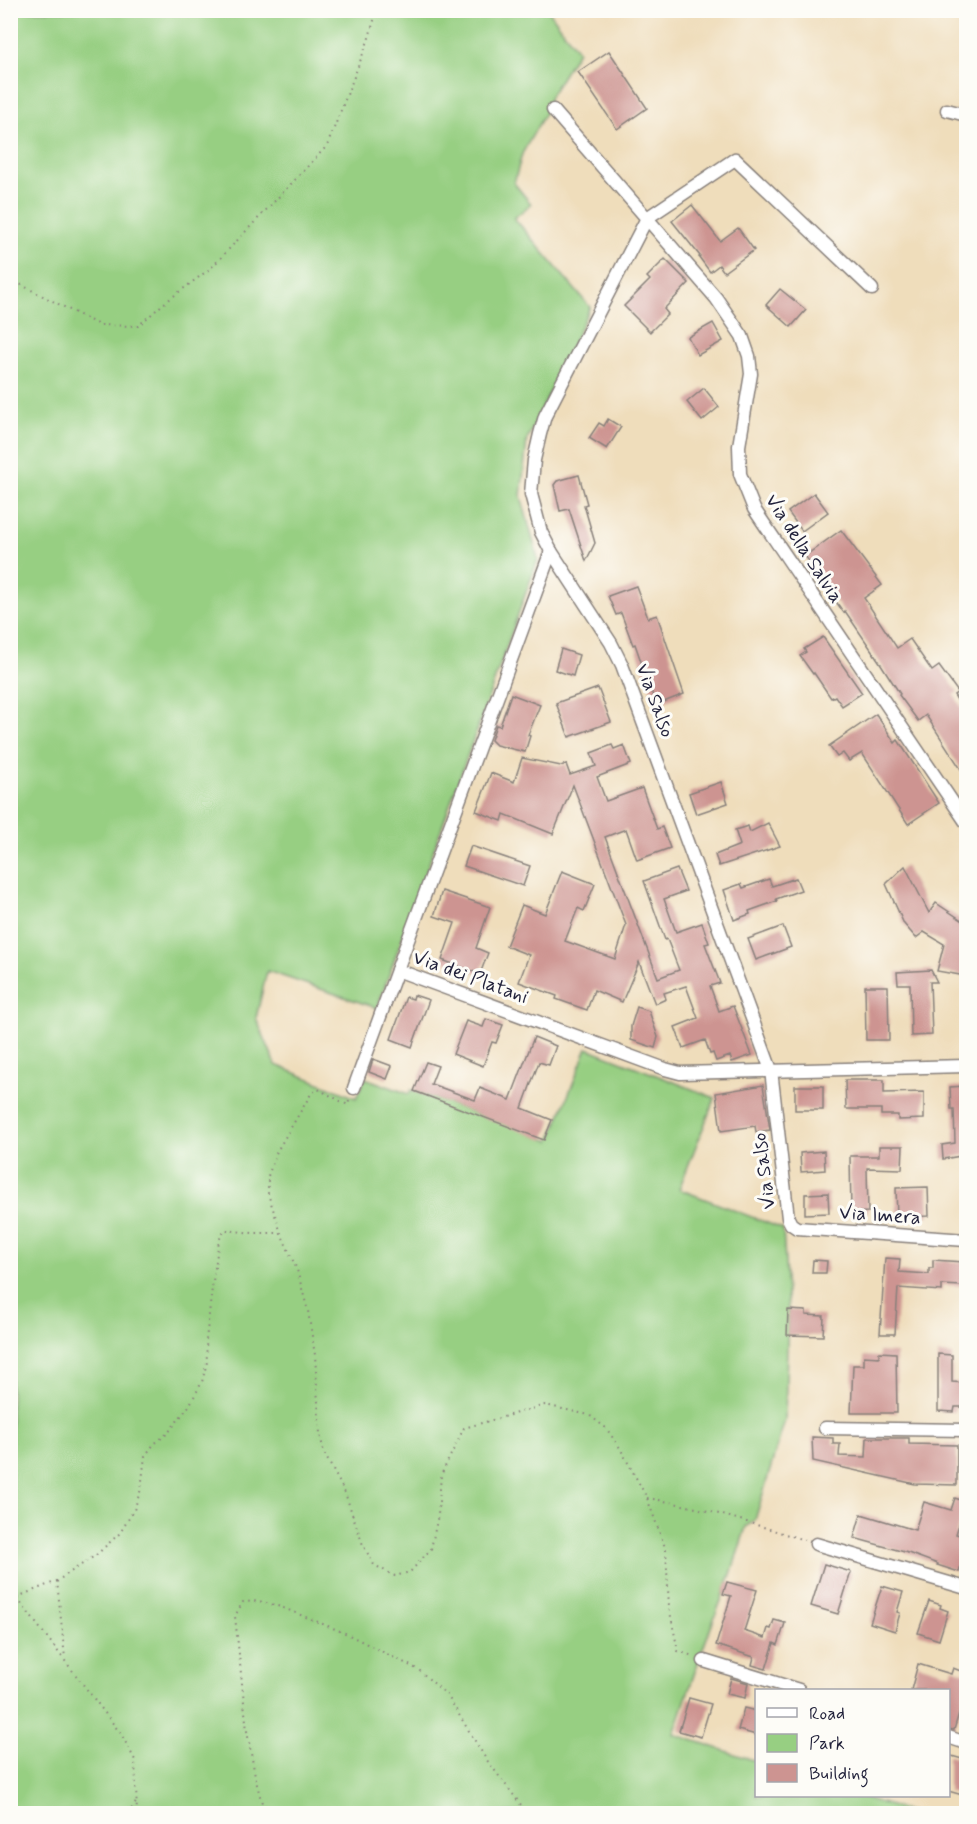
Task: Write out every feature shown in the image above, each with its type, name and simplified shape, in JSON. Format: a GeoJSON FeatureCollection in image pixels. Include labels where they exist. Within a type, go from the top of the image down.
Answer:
{"type":"FeatureCollection","features":[{"type":"Feature","properties":{"kind":"street","name":"Via della Salvia"},"geometry":{"type":"LineString","coordinates":[[553,110],[716,298],[742,336],[749,356],[751,374],[739,446],[740,474],[754,509],[966,822]]}},
{"type":"Feature","properties":{"kind":"street"},"geometry":{"type":"LineString","coordinates":[[946,110],[966,115]]}},
{"type":"Feature","properties":{"kind":"street"},"geometry":{"type":"LineString","coordinates":[[647,218],[735,159],[872,289]]}},
{"type":"Feature","properties":{"kind":"street","name":"Via Salso"},"geometry":{"type":"LineString","coordinates":[[647,218],[545,416],[534,460],[531,494],[541,532],[551,551],[598,621],[622,665],[771,1070],[788,1218],[791,1224]]}},
{"type":"Feature","properties":{"kind":"street","name":"Via dei Platani"},"geometry":{"type":"LineString","coordinates":[[551,551],[397,970],[680,1073],[966,1066]]}},
{"type":"Feature","properties":{"kind":"street"},"geometry":{"type":"LineString","coordinates":[[354,1088],[397,970]]}},
{"type":"Feature","properties":{"kind":"street","name":"Via Imera"},"geometry":{"type":"LineString","coordinates":[[791,1224],[798,1228],[966,1240]]}},
{"type":"Feature","properties":{"kind":"street"},"geometry":{"type":"LineString","coordinates":[[825,1428],[966,1430]]}},
{"type":"Feature","properties":{"kind":"street"},"geometry":{"type":"LineString","coordinates":[[816,1544],[966,1588]]}},
{"type":"Feature","properties":{"kind":"street"},"geometry":{"type":"LineString","coordinates":[[704,1661],[796,1689]]}},
{"type":"Feature","properties":{"kind":"street"},"geometry":{"type":"LineString","coordinates":[[950,1738],[966,1743]]}},
{"type":"Feature","properties":{"kind":"path"},"geometry":{"type":"LineString","coordinates":[[10,279],[99,325],[138,326],[211,268],[327,147],[368,41],[376,10]]}},
{"type":"Feature","properties":{"kind":"path"},"geometry":{"type":"LineString","coordinates":[[354,1088],[348,1105],[318,1089],[311,1094],[277,1151],[268,1176],[268,1194],[297,1270],[308,1311],[315,1354],[320,1434],[324,1453],[345,1493],[363,1545],[375,1565],[395,1576],[411,1572],[431,1549],[438,1515],[441,1475],[464,1428],[545,1405],[589,1415],[606,1428],[620,1448],[647,1498],[666,1550],[669,1607],[678,1651],[704,1661]]}},
{"type":"Feature","properties":{"kind":"path"},"geometry":{"type":"LineString","coordinates":[[17,1597],[57,1581],[96,1555],[120,1533],[134,1510],[141,1489],[145,1456],[154,1444],[168,1433],[189,1406],[202,1382],[207,1362],[206,1340],[219,1240],[225,1230],[281,1233]]}},
{"type":"Feature","properties":{"kind":"path"},"geometry":{"type":"LineString","coordinates":[[647,1498],[690,1505],[816,1544]]}},
{"type":"Feature","properties":{"kind":"path"},"geometry":{"type":"LineString","coordinates":[[57,1581],[66,1661]]}},
{"type":"Feature","properties":{"kind":"path"},"geometry":{"type":"LineString","coordinates":[[10,1589],[121,1734],[135,1760],[137,1814]]}},
{"type":"Feature","properties":{"kind":"path"},"geometry":{"type":"LineString","coordinates":[[265,1814],[256,1781],[248,1731],[235,1616],[243,1602],[259,1601],[281,1608],[345,1634],[419,1670],[447,1695],[486,1759],[528,1814]]}},
{"type":"Feature","properties":{"kind":"path"},"geometry":{"type":"LineString","coordinates":[[128,1814],[137,1802]]}},
{"type":"Feature","properties":{"kind":"green space"},"geometry":{"type":"Polygon","coordinates":[[[11,11],[549,11],[578,51],[550,96],[545,113],[522,154],[514,183],[531,204],[514,218],[590,307],[527,440],[521,496],[538,559],[377,1008],[267,971],[256,1018],[276,1065],[356,1098],[365,1078],[409,1094],[411,1090],[550,1141],[587,1048],[715,1098],[679,1189],[783,1229],[788,1310],[785,1420],[755,1520],[746,1527],[674,1734],[755,1761],[755,1797],[862,1797],[913,1813],[11,1814],[11,11]]]}},
{"type":"Feature","properties":{"kind":"building"},"geometry":{"type":"Polygon","coordinates":[[[609,51],[647,108],[617,129],[578,72],[609,51]]]}},
{"type":"Feature","properties":{"kind":"building"},"geometry":{"type":"Polygon","coordinates":[[[692,205],[720,241],[738,228],[754,250],[724,272],[719,265],[710,272],[672,221],[692,205]]]}},
{"type":"Feature","properties":{"kind":"building"},"geometry":{"type":"Polygon","coordinates":[[[665,259],[689,283],[664,309],[668,314],[650,332],[624,306],[650,280],[647,277],[665,259]]]}},
{"type":"Feature","properties":{"kind":"building"},"geometry":{"type":"Polygon","coordinates":[[[780,289],[806,310],[791,327],[766,305],[780,289]]]}},
{"type":"Feature","properties":{"kind":"building"},"geometry":{"type":"Polygon","coordinates":[[[713,323],[723,341],[698,355],[688,337],[713,323]]]}},
{"type":"Feature","properties":{"kind":"building"},"geometry":{"type":"Polygon","coordinates":[[[704,388],[719,407],[702,421],[687,402],[704,388]]]}},
{"type":"Feature","properties":{"kind":"building"},"geometry":{"type":"Polygon","coordinates":[[[608,419],[621,427],[607,449],[589,438],[599,423],[604,426],[608,419]]]}},
{"type":"Feature","properties":{"kind":"building"},"geometry":{"type":"Polygon","coordinates":[[[579,475],[587,504],[584,505],[595,543],[586,561],[569,509],[560,511],[554,485],[557,481],[579,475]]]}},
{"type":"Feature","properties":{"kind":"building"},"geometry":{"type":"Polygon","coordinates":[[[814,493],[828,512],[802,531],[788,512],[814,493]]]}},
{"type":"Feature","properties":{"kind":"building"},"geometry":{"type":"Polygon","coordinates":[[[841,530],[882,585],[864,598],[897,648],[910,639],[932,671],[939,666],[958,692],[954,695],[966,714],[966,777],[926,715],[918,721],[899,695],[879,661],[805,556],[841,530]]]}},
{"type":"Feature","properties":{"kind":"building"},"geometry":{"type":"Polygon","coordinates":[[[636,586],[648,618],[657,615],[684,694],[656,705],[635,644],[633,645],[621,613],[616,615],[608,596],[636,586]]]}},
{"type":"Feature","properties":{"kind":"building"},"geometry":{"type":"Polygon","coordinates":[[[823,637],[862,693],[842,706],[835,696],[831,698],[800,656],[806,652],[804,649],[823,637]]]}},
{"type":"Feature","properties":{"kind":"building"},"geometry":{"type":"Polygon","coordinates":[[[561,649],[579,655],[573,676],[555,670],[561,649]]]}},
{"type":"Feature","properties":{"kind":"building"},"geometry":{"type":"Polygon","coordinates":[[[598,688],[611,722],[569,737],[556,703],[598,688]]]}},
{"type":"Feature","properties":{"kind":"building"},"geometry":{"type":"Polygon","coordinates":[[[511,694],[540,705],[528,735],[530,736],[525,752],[496,745],[491,740],[496,725],[500,726],[511,694]]]}},
{"type":"Feature","properties":{"kind":"building"},"geometry":{"type":"Polygon","coordinates":[[[876,714],[895,743],[898,740],[939,803],[908,824],[862,753],[849,761],[843,753],[837,757],[829,746],[876,714]]]}},
{"type":"Feature","properties":{"kind":"building"},"geometry":{"type":"Polygon","coordinates":[[[612,745],[614,749],[624,745],[631,764],[597,777],[606,801],[642,788],[657,829],[662,827],[670,848],[637,860],[626,829],[605,837],[658,978],[679,970],[667,939],[665,940],[644,881],[677,869],[686,891],[664,899],[676,932],[702,923],[709,943],[705,944],[720,983],[710,986],[719,1011],[733,1006],[752,1055],[732,1062],[730,1056],[716,1061],[713,1053],[710,1054],[705,1040],[683,1048],[675,1027],[698,1018],[686,986],[664,993],[666,999],[655,1004],[639,962],[622,1002],[594,990],[587,1010],[519,982],[529,955],[506,946],[522,905],[545,914],[562,871],[595,884],[584,911],[578,908],[565,941],[615,959],[626,925],[573,785],[553,834],[504,814],[502,821],[476,811],[491,773],[514,782],[522,758],[561,766],[566,764],[570,775],[596,766],[591,753],[612,745]]]}},
{"type":"Feature","properties":{"kind":"building"},"geometry":{"type":"Polygon","coordinates":[[[721,782],[728,803],[696,814],[689,793],[721,782]]]}},
{"type":"Feature","properties":{"kind":"building"},"geometry":{"type":"Polygon","coordinates":[[[768,823],[780,846],[719,866],[715,855],[740,845],[735,830],[748,826],[750,832],[768,823]]]}},
{"type":"Feature","properties":{"kind":"building"},"geometry":{"type":"Polygon","coordinates":[[[471,846],[530,866],[523,886],[464,866],[471,846]]]}},
{"type":"Feature","properties":{"kind":"building"},"geometry":{"type":"Polygon","coordinates":[[[905,866],[929,913],[936,903],[966,923],[966,976],[937,971],[944,944],[924,932],[916,938],[904,924],[886,884],[905,866]]]}},
{"type":"Feature","properties":{"kind":"building"},"geometry":{"type":"Polygon","coordinates":[[[796,878],[801,890],[749,911],[750,914],[734,920],[724,890],[741,884],[743,888],[769,879],[772,886],[796,878]]]}},
{"type":"Feature","properties":{"kind":"building"},"geometry":{"type":"Polygon","coordinates":[[[442,891],[490,907],[476,948],[488,953],[480,974],[442,960],[455,923],[434,916],[442,891]]]}},
{"type":"Feature","properties":{"kind":"building"},"geometry":{"type":"Polygon","coordinates":[[[783,926],[791,947],[756,960],[748,939],[783,926]]]}},
{"type":"Feature","properties":{"kind":"building"},"geometry":{"type":"Polygon","coordinates":[[[931,970],[937,982],[930,982],[932,1035],[911,1036],[910,984],[898,984],[897,972],[931,970]]]}},
{"type":"Feature","properties":{"kind":"building"},"geometry":{"type":"Polygon","coordinates":[[[865,986],[888,986],[889,1040],[866,1040],[865,986]]]}},
{"type":"Feature","properties":{"kind":"building"},"geometry":{"type":"Polygon","coordinates":[[[414,995],[429,1000],[412,1047],[391,1039],[406,997],[413,999],[414,995]]]}},
{"type":"Feature","properties":{"kind":"building"},"geometry":{"type":"Polygon","coordinates":[[[637,1007],[649,1011],[658,1037],[655,1048],[631,1040],[631,1026],[637,1007]]]}},
{"type":"Feature","properties":{"kind":"building"},"geometry":{"type":"Polygon","coordinates":[[[486,1019],[503,1025],[496,1043],[492,1042],[483,1066],[453,1054],[466,1021],[483,1027],[486,1019]]]}},
{"type":"Feature","properties":{"kind":"building"},"geometry":{"type":"Polygon","coordinates":[[[534,1037],[556,1046],[549,1065],[539,1062],[522,1108],[552,1120],[544,1140],[414,1091],[426,1062],[438,1066],[431,1084],[475,1100],[480,1088],[510,1100],[534,1037]]]}},
{"type":"Feature","properties":{"kind":"building"},"geometry":{"type":"Polygon","coordinates":[[[373,1059],[392,1066],[387,1079],[369,1072],[373,1059]]]}},
{"type":"Feature","properties":{"kind":"building"},"geometry":{"type":"Polygon","coordinates":[[[845,1080],[884,1080],[884,1093],[924,1092],[924,1119],[898,1120],[898,1115],[881,1115],[881,1109],[846,1109],[845,1080]]]}},
{"type":"Feature","properties":{"kind":"building"},"geometry":{"type":"Polygon","coordinates":[[[763,1085],[770,1130],[756,1132],[755,1126],[721,1131],[716,1093],[763,1085]]]}},
{"type":"Feature","properties":{"kind":"building"},"geometry":{"type":"Polygon","coordinates":[[[795,1086],[823,1086],[823,1110],[795,1110],[795,1086]]]}},
{"type":"Feature","properties":{"kind":"building"},"geometry":{"type":"Polygon","coordinates":[[[966,1086],[966,1155],[943,1159],[942,1145],[955,1143],[954,1109],[951,1109],[950,1087],[966,1086]]]}},
{"type":"Feature","properties":{"kind":"building"},"geometry":{"type":"Polygon","coordinates":[[[879,1146],[903,1146],[902,1169],[867,1168],[868,1212],[851,1213],[850,1156],[879,1156],[879,1146]]]}},
{"type":"Feature","properties":{"kind":"building"},"geometry":{"type":"Polygon","coordinates":[[[824,1151],[825,1170],[801,1172],[800,1153],[824,1151]]]}},
{"type":"Feature","properties":{"kind":"building"},"geometry":{"type":"Polygon","coordinates":[[[928,1187],[929,1216],[897,1217],[896,1188],[928,1187]]]}},
{"type":"Feature","properties":{"kind":"building"},"geometry":{"type":"Polygon","coordinates":[[[828,1193],[829,1213],[805,1214],[805,1194],[828,1193]]]}},
{"type":"Feature","properties":{"kind":"building"},"geometry":{"type":"Polygon","coordinates":[[[885,1258],[900,1259],[899,1272],[929,1274],[929,1268],[933,1268],[933,1260],[964,1262],[963,1286],[942,1285],[942,1291],[898,1288],[895,1334],[880,1334],[885,1258]]]}},
{"type":"Feature","properties":{"kind":"building"},"geometry":{"type":"Polygon","coordinates":[[[813,1260],[827,1261],[826,1273],[812,1273],[813,1260]]]}},
{"type":"Feature","properties":{"kind":"building"},"geometry":{"type":"Polygon","coordinates":[[[788,1310],[806,1311],[806,1315],[824,1316],[823,1336],[787,1335],[788,1310]]]}},
{"type":"Feature","properties":{"kind":"building"},"geometry":{"type":"Polygon","coordinates":[[[879,1352],[896,1353],[897,1413],[851,1413],[853,1365],[864,1365],[864,1356],[879,1357],[879,1352]]]}},
{"type":"Feature","properties":{"kind":"building"},"geometry":{"type":"Polygon","coordinates":[[[938,1354],[952,1355],[952,1382],[966,1383],[966,1407],[955,1407],[954,1412],[938,1411],[938,1354]]]}},
{"type":"Feature","properties":{"kind":"building"},"geometry":{"type":"Polygon","coordinates":[[[812,1437],[833,1438],[833,1444],[840,1444],[839,1456],[866,1457],[867,1438],[909,1438],[909,1444],[957,1445],[957,1485],[915,1484],[813,1461],[812,1437]]]}},
{"type":"Feature","properties":{"kind":"building"},"geometry":{"type":"Polygon","coordinates":[[[955,1498],[966,1502],[956,1534],[966,1537],[966,1548],[959,1572],[908,1553],[854,1538],[861,1514],[915,1530],[924,1502],[951,1510],[955,1498]]]}},
{"type":"Feature","properties":{"kind":"building"},"geometry":{"type":"Polygon","coordinates":[[[824,1564],[851,1572],[838,1614],[811,1606],[824,1564]]]}},
{"type":"Feature","properties":{"kind":"building"},"geometry":{"type":"Polygon","coordinates":[[[727,1582],[757,1590],[744,1631],[765,1638],[774,1620],[785,1623],[778,1645],[774,1643],[766,1669],[752,1665],[754,1657],[716,1645],[731,1596],[723,1594],[727,1582]]]}},
{"type":"Feature","properties":{"kind":"building"},"geometry":{"type":"Polygon","coordinates":[[[882,1586],[903,1592],[897,1612],[900,1613],[895,1631],[870,1623],[882,1586]]]}},
{"type":"Feature","properties":{"kind":"building"},"geometry":{"type":"Polygon","coordinates":[[[929,1601],[941,1605],[940,1608],[948,1611],[939,1640],[918,1633],[929,1601]]]}},
{"type":"Feature","properties":{"kind":"building"},"geometry":{"type":"Polygon","coordinates":[[[918,1664],[951,1674],[953,1668],[966,1673],[966,1689],[954,1730],[950,1729],[950,1689],[911,1689],[918,1664]]]}},
{"type":"Feature","properties":{"kind":"building"},"geometry":{"type":"Polygon","coordinates":[[[731,1678],[748,1683],[745,1698],[727,1694],[731,1678]]]}},
{"type":"Feature","properties":{"kind":"building"},"geometry":{"type":"Polygon","coordinates":[[[689,1698],[711,1704],[701,1737],[679,1731],[689,1698]]]}},
{"type":"Feature","properties":{"kind":"building"},"geometry":{"type":"Polygon","coordinates":[[[744,1708],[755,1711],[755,1735],[738,1730],[744,1708]]]}},
{"type":"Feature","properties":{"kind":"building"},"geometry":{"type":"Polygon","coordinates":[[[950,1756],[966,1760],[966,1796],[950,1792],[950,1756]]]}}]}
